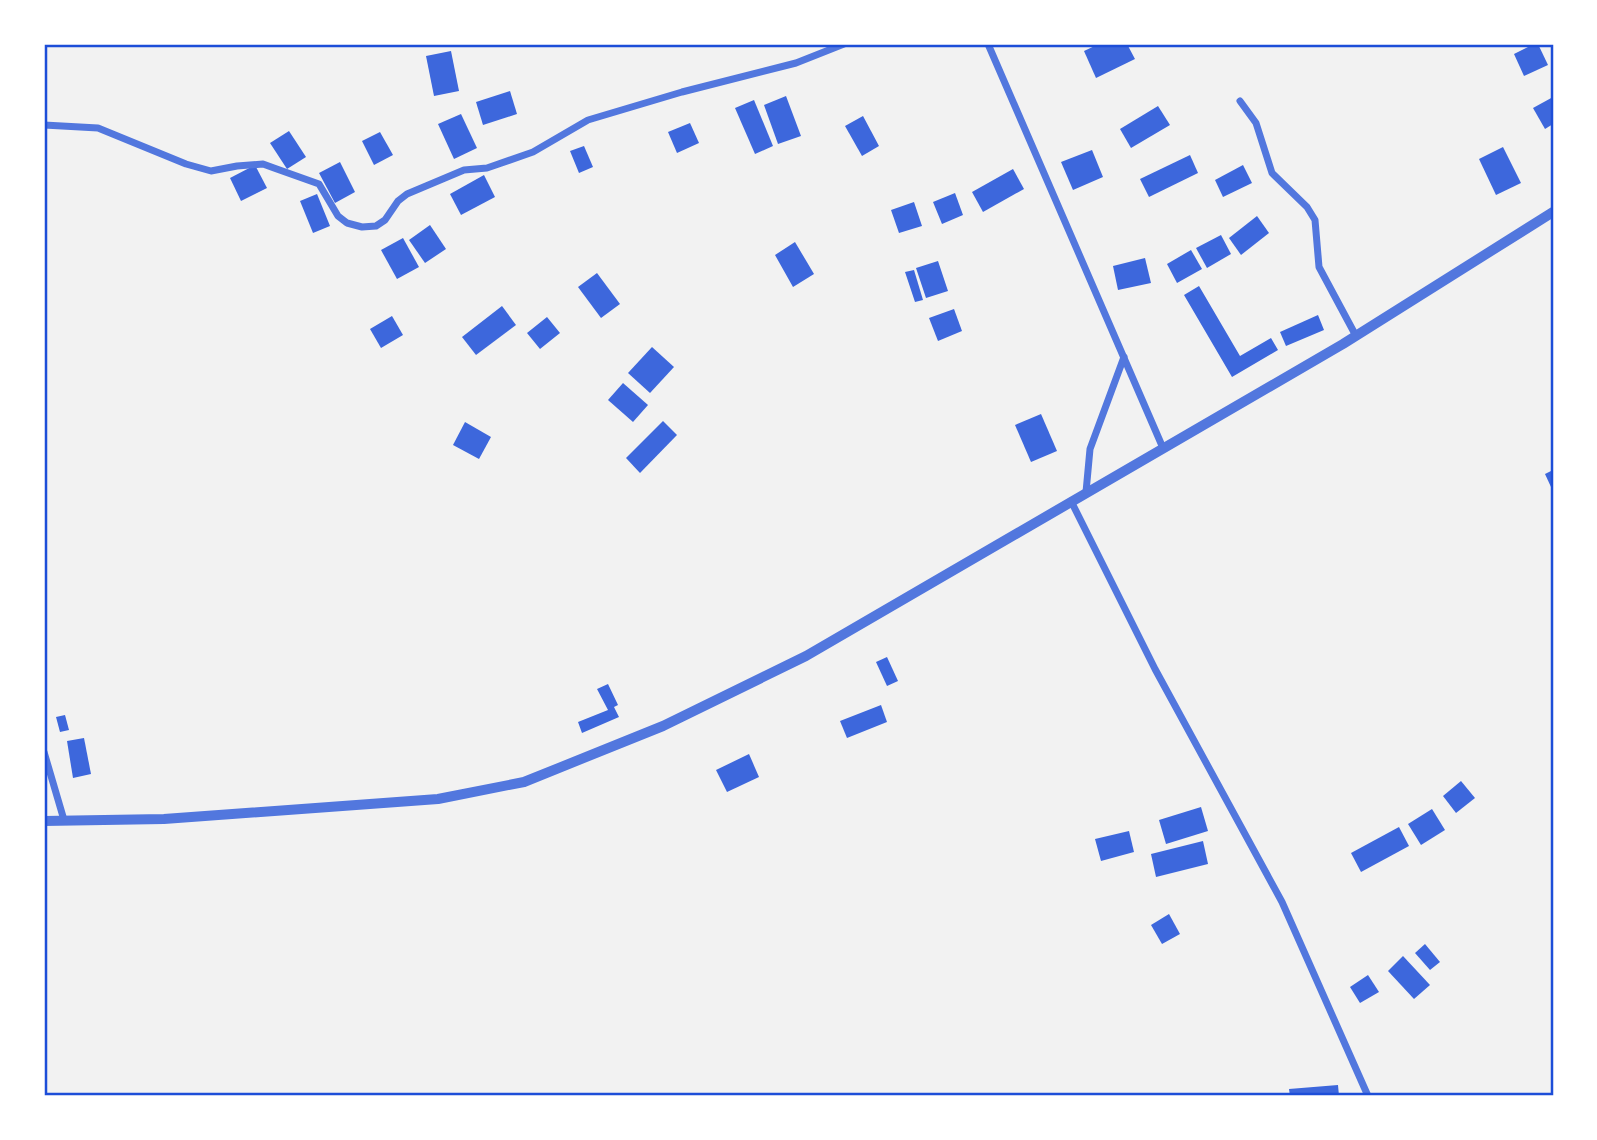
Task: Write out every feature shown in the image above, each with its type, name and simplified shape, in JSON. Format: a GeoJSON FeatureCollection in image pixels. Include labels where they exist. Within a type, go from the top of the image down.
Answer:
{"type":"FeatureCollection","features":[{"type":"Feature","properties":{"kind":"street"},"geometry":{"type":"LineString","coordinates":[[44,125],[98,128],[186,164],[211,171],[263,164],[274,167],[319,184],[338,216],[347,223],[362,227],[376,226],[385,220],[398,201],[407,194],[464,170],[487,168],[533,152],[588,120],[682,92],[796,63],[844,44]]}},
{"type":"Feature","properties":{"kind":"street"},"geometry":{"type":"LineString","coordinates":[[988,44],[1163,448]]}},
{"type":"Feature","properties":{"kind":"street"},"geometry":{"type":"LineString","coordinates":[[1240,101],[1256,123],[1272,173],[1307,207],[1315,220],[1319,267],[1356,336]]}},
{"type":"Feature","properties":{"kind":"street"},"geometry":{"type":"LineString","coordinates":[[44,821],[164,819],[404,803],[463,795],[524,782],[663,726],[806,656],[1356,336],[1553,212]]}},
{"type":"Feature","properties":{"kind":"street"},"geometry":{"type":"LineString","coordinates":[[1086,492],[1090,449],[1124,357]]}},
{"type":"Feature","properties":{"kind":"street"},"geometry":{"type":"LineString","coordinates":[[1070,501],[1155,669],[1282,902],[1368,1096]]}},
{"type":"Feature","properties":{"kind":"street"},"geometry":{"type":"LineString","coordinates":[[44,752],[64,820]]}},
{"type":"Feature","properties":{"kind":"building"},"geometry":{"type":"Polygon","coordinates":[[[1099,44],[1127,44],[1135,59],[1096,78],[1084,51],[1099,44]]]}},
{"type":"Feature","properties":{"kind":"building"},"geometry":{"type":"Polygon","coordinates":[[[1538,44],[1548,65],[1524,76],[1514,54],[1538,44]]]}},
{"type":"Feature","properties":{"kind":"building"},"geometry":{"type":"Polygon","coordinates":[[[451,51],[459,91],[434,96],[426,56],[451,51]]]}},
{"type":"Feature","properties":{"kind":"building"},"geometry":{"type":"Polygon","coordinates":[[[510,91],[517,114],[483,125],[476,102],[510,91]]]}},
{"type":"Feature","properties":{"kind":"building"},"geometry":{"type":"Polygon","coordinates":[[[786,96],[801,136],[778,144],[764,105],[786,96]]]}},
{"type":"Feature","properties":{"kind":"building"},"geometry":{"type":"Polygon","coordinates":[[[1553,97],[1553,124],[1545,129],[1533,108],[1553,97]]]}},
{"type":"Feature","properties":{"kind":"building"},"geometry":{"type":"Polygon","coordinates":[[[754,100],[773,146],[755,154],[735,108],[754,100]]]}},
{"type":"Feature","properties":{"kind":"building"},"geometry":{"type":"Polygon","coordinates":[[[1158,106],[1170,125],[1131,148],[1120,129],[1158,106]]]}},
{"type":"Feature","properties":{"kind":"building"},"geometry":{"type":"Polygon","coordinates":[[[461,114],[477,148],[454,159],[438,124],[461,114]]]}},
{"type":"Feature","properties":{"kind":"building"},"geometry":{"type":"Polygon","coordinates":[[[863,116],[879,146],[862,156],[845,126],[863,116]]]}},
{"type":"Feature","properties":{"kind":"building"},"geometry":{"type":"Polygon","coordinates":[[[690,123],[699,143],[677,153],[668,132],[690,123]]]}},
{"type":"Feature","properties":{"kind":"building"},"geometry":{"type":"Polygon","coordinates":[[[289,131],[306,157],[287,169],[270,143],[289,131]]]}},
{"type":"Feature","properties":{"kind":"building"},"geometry":{"type":"Polygon","coordinates":[[[380,132],[393,155],[374,165],[362,141],[380,132]]]}},
{"type":"Feature","properties":{"kind":"building"},"geometry":{"type":"Polygon","coordinates":[[[584,146],[593,167],[579,173],[570,151],[584,146]]]}},
{"type":"Feature","properties":{"kind":"building"},"geometry":{"type":"Polygon","coordinates":[[[1503,147],[1521,183],[1496,195],[1479,159],[1503,147]]]}},
{"type":"Feature","properties":{"kind":"building"},"geometry":{"type":"Polygon","coordinates":[[[1092,150],[1103,177],[1073,190],[1061,162],[1092,150]]]}},
{"type":"Feature","properties":{"kind":"building"},"geometry":{"type":"Polygon","coordinates":[[[1190,155],[1198,173],[1149,197],[1140,179],[1190,155]]]}},
{"type":"Feature","properties":{"kind":"building"},"geometry":{"type":"Polygon","coordinates":[[[340,162],[355,192],[335,203],[319,173],[340,162]]]}},
{"type":"Feature","properties":{"kind":"building"},"geometry":{"type":"Polygon","coordinates":[[[255,165],[267,188],[241,201],[230,178],[255,165]]]}},
{"type":"Feature","properties":{"kind":"building"},"geometry":{"type":"Polygon","coordinates":[[[1243,165],[1252,183],[1223,197],[1215,180],[1243,165]]]}},
{"type":"Feature","properties":{"kind":"building"},"geometry":{"type":"Polygon","coordinates":[[[1013,169],[1024,189],[983,212],[972,192],[1013,169]]]}},
{"type":"Feature","properties":{"kind":"building"},"geometry":{"type":"Polygon","coordinates":[[[484,175],[495,197],[461,215],[450,194],[484,175]]]}},
{"type":"Feature","properties":{"kind":"building"},"geometry":{"type":"Polygon","coordinates":[[[955,193],[963,215],[942,224],[933,202],[955,193]]]}},
{"type":"Feature","properties":{"kind":"building"},"geometry":{"type":"Polygon","coordinates":[[[317,194],[330,226],[313,233],[300,201],[317,194]]]}},
{"type":"Feature","properties":{"kind":"building"},"geometry":{"type":"Polygon","coordinates":[[[914,202],[922,226],[899,233],[891,210],[914,202]]]}},
{"type":"Feature","properties":{"kind":"building"},"geometry":{"type":"Polygon","coordinates":[[[1257,216],[1269,233],[1241,255],[1229,238],[1257,216]]]}},
{"type":"Feature","properties":{"kind":"building"},"geometry":{"type":"Polygon","coordinates":[[[430,225],[446,249],[425,263],[409,240],[430,225]]]}},
{"type":"Feature","properties":{"kind":"building"},"geometry":{"type":"Polygon","coordinates":[[[1221,235],[1231,254],[1207,268],[1196,248],[1221,235]]]}},
{"type":"Feature","properties":{"kind":"building"},"geometry":{"type":"Polygon","coordinates":[[[403,238],[419,267],[397,279],[381,250],[403,238]]]}},
{"type":"Feature","properties":{"kind":"building"},"geometry":{"type":"Polygon","coordinates":[[[795,242],[814,274],[793,287],[775,255],[795,242]]]}},
{"type":"Feature","properties":{"kind":"building"},"geometry":{"type":"Polygon","coordinates":[[[1191,250],[1202,269],[1177,283],[1167,264],[1191,250]]]}},
{"type":"Feature","properties":{"kind":"building"},"geometry":{"type":"Polygon","coordinates":[[[1145,258],[1151,283],[1118,290],[1113,266],[1145,258]]]}},
{"type":"Feature","properties":{"kind":"building"},"geometry":{"type":"Polygon","coordinates":[[[938,261],[948,291],[926,298],[916,268],[938,261]]]}},
{"type":"Feature","properties":{"kind":"building"},"geometry":{"type":"Polygon","coordinates":[[[914,270],[923,300],[915,302],[905,272],[914,270]]]}},
{"type":"Feature","properties":{"kind":"building"},"geometry":{"type":"Polygon","coordinates":[[[597,273],[620,304],[601,318],[578,287],[597,273]]]}},
{"type":"Feature","properties":{"kind":"building"},"geometry":{"type":"Polygon","coordinates":[[[1199,286],[1240,356],[1271,338],[1278,350],[1232,377],[1184,295],[1199,286]]]}},
{"type":"Feature","properties":{"kind":"building"},"geometry":{"type":"Polygon","coordinates":[[[502,306],[516,325],[476,355],[462,337],[502,306]]]}},
{"type":"Feature","properties":{"kind":"building"},"geometry":{"type":"Polygon","coordinates":[[[954,309],[962,331],[938,341],[929,318],[954,309]]]}},
{"type":"Feature","properties":{"kind":"building"},"geometry":{"type":"Polygon","coordinates":[[[1318,315],[1324,330],[1286,346],[1280,332],[1318,315]]]}},
{"type":"Feature","properties":{"kind":"building"},"geometry":{"type":"Polygon","coordinates":[[[392,316],[403,335],[381,348],[370,329],[392,316]]]}},
{"type":"Feature","properties":{"kind":"building"},"geometry":{"type":"Polygon","coordinates":[[[547,317],[560,333],[540,349],[527,333],[547,317]]]}},
{"type":"Feature","properties":{"kind":"building"},"geometry":{"type":"Polygon","coordinates":[[[652,347],[674,367],[650,393],[628,373],[652,347]]]}},
{"type":"Feature","properties":{"kind":"building"},"geometry":{"type":"Polygon","coordinates":[[[623,383],[648,405],[633,422],[608,400],[623,383]]]}},
{"type":"Feature","properties":{"kind":"building"},"geometry":{"type":"Polygon","coordinates":[[[1041,414],[1057,451],[1031,462],[1015,425],[1041,414]]]}},
{"type":"Feature","properties":{"kind":"building"},"geometry":{"type":"Polygon","coordinates":[[[663,421],[677,435],[640,473],[626,458],[663,421]]]}},
{"type":"Feature","properties":{"kind":"building"},"geometry":{"type":"Polygon","coordinates":[[[465,422],[491,437],[479,459],[453,445],[465,422]]]}},
{"type":"Feature","properties":{"kind":"building"},"geometry":{"type":"Polygon","coordinates":[[[1553,470],[1553,486],[1551,487],[1545,474],[1553,470]]]}},
{"type":"Feature","properties":{"kind":"building"},"geometry":{"type":"Polygon","coordinates":[[[887,657],[898,681],[887,686],[876,662],[887,657]]]}},
{"type":"Feature","properties":{"kind":"building"},"geometry":{"type":"Polygon","coordinates":[[[608,684],[618,705],[614,707],[619,717],[582,733],[578,722],[608,710],[597,689],[608,684]]]}},
{"type":"Feature","properties":{"kind":"building"},"geometry":{"type":"Polygon","coordinates":[[[881,705],[887,722],[847,738],[840,721],[881,705]]]}},
{"type":"Feature","properties":{"kind":"building"},"geometry":{"type":"Polygon","coordinates":[[[65,715],[69,730],[60,732],[56,717],[65,715]]]}},
{"type":"Feature","properties":{"kind":"building"},"geometry":{"type":"Polygon","coordinates":[[[84,738],[91,774],[73,778],[67,741],[84,738]]]}},
{"type":"Feature","properties":{"kind":"building"},"geometry":{"type":"Polygon","coordinates":[[[749,754],[759,777],[727,792],[716,770],[749,754]]]}},
{"type":"Feature","properties":{"kind":"building"},"geometry":{"type":"Polygon","coordinates":[[[1461,781],[1475,798],[1456,813],[1443,796],[1461,781]]]}},
{"type":"Feature","properties":{"kind":"building"},"geometry":{"type":"Polygon","coordinates":[[[1201,807],[1208,831],[1166,844],[1159,820],[1201,807]]]}},
{"type":"Feature","properties":{"kind":"building"},"geometry":{"type":"Polygon","coordinates":[[[1432,809],[1445,830],[1421,845],[1408,824],[1432,809]]]}},
{"type":"Feature","properties":{"kind":"building"},"geometry":{"type":"Polygon","coordinates":[[[1399,827],[1409,846],[1361,872],[1351,853],[1399,827]]]}},
{"type":"Feature","properties":{"kind":"building"},"geometry":{"type":"Polygon","coordinates":[[[1129,831],[1134,852],[1101,861],[1095,839],[1129,831]]]}},
{"type":"Feature","properties":{"kind":"building"},"geometry":{"type":"Polygon","coordinates":[[[1203,841],[1208,864],[1156,877],[1151,854],[1203,841]]]}},
{"type":"Feature","properties":{"kind":"building"},"geometry":{"type":"Polygon","coordinates":[[[1169,914],[1180,934],[1162,944],[1151,925],[1169,914]]]}},
{"type":"Feature","properties":{"kind":"building"},"geometry":{"type":"Polygon","coordinates":[[[1425,944],[1440,962],[1430,970],[1415,953],[1425,944]]]}},
{"type":"Feature","properties":{"kind":"building"},"geometry":{"type":"Polygon","coordinates":[[[1403,956],[1430,985],[1414,999],[1388,971],[1403,956]]]}},
{"type":"Feature","properties":{"kind":"building"},"geometry":{"type":"Polygon","coordinates":[[[1368,975],[1379,992],[1360,1003],[1350,987],[1368,975]]]}},
{"type":"Feature","properties":{"kind":"building"},"geometry":{"type":"Polygon","coordinates":[[[1338,1085],[1339,1096],[1290,1096],[1289,1089],[1338,1085]]]}}]}
